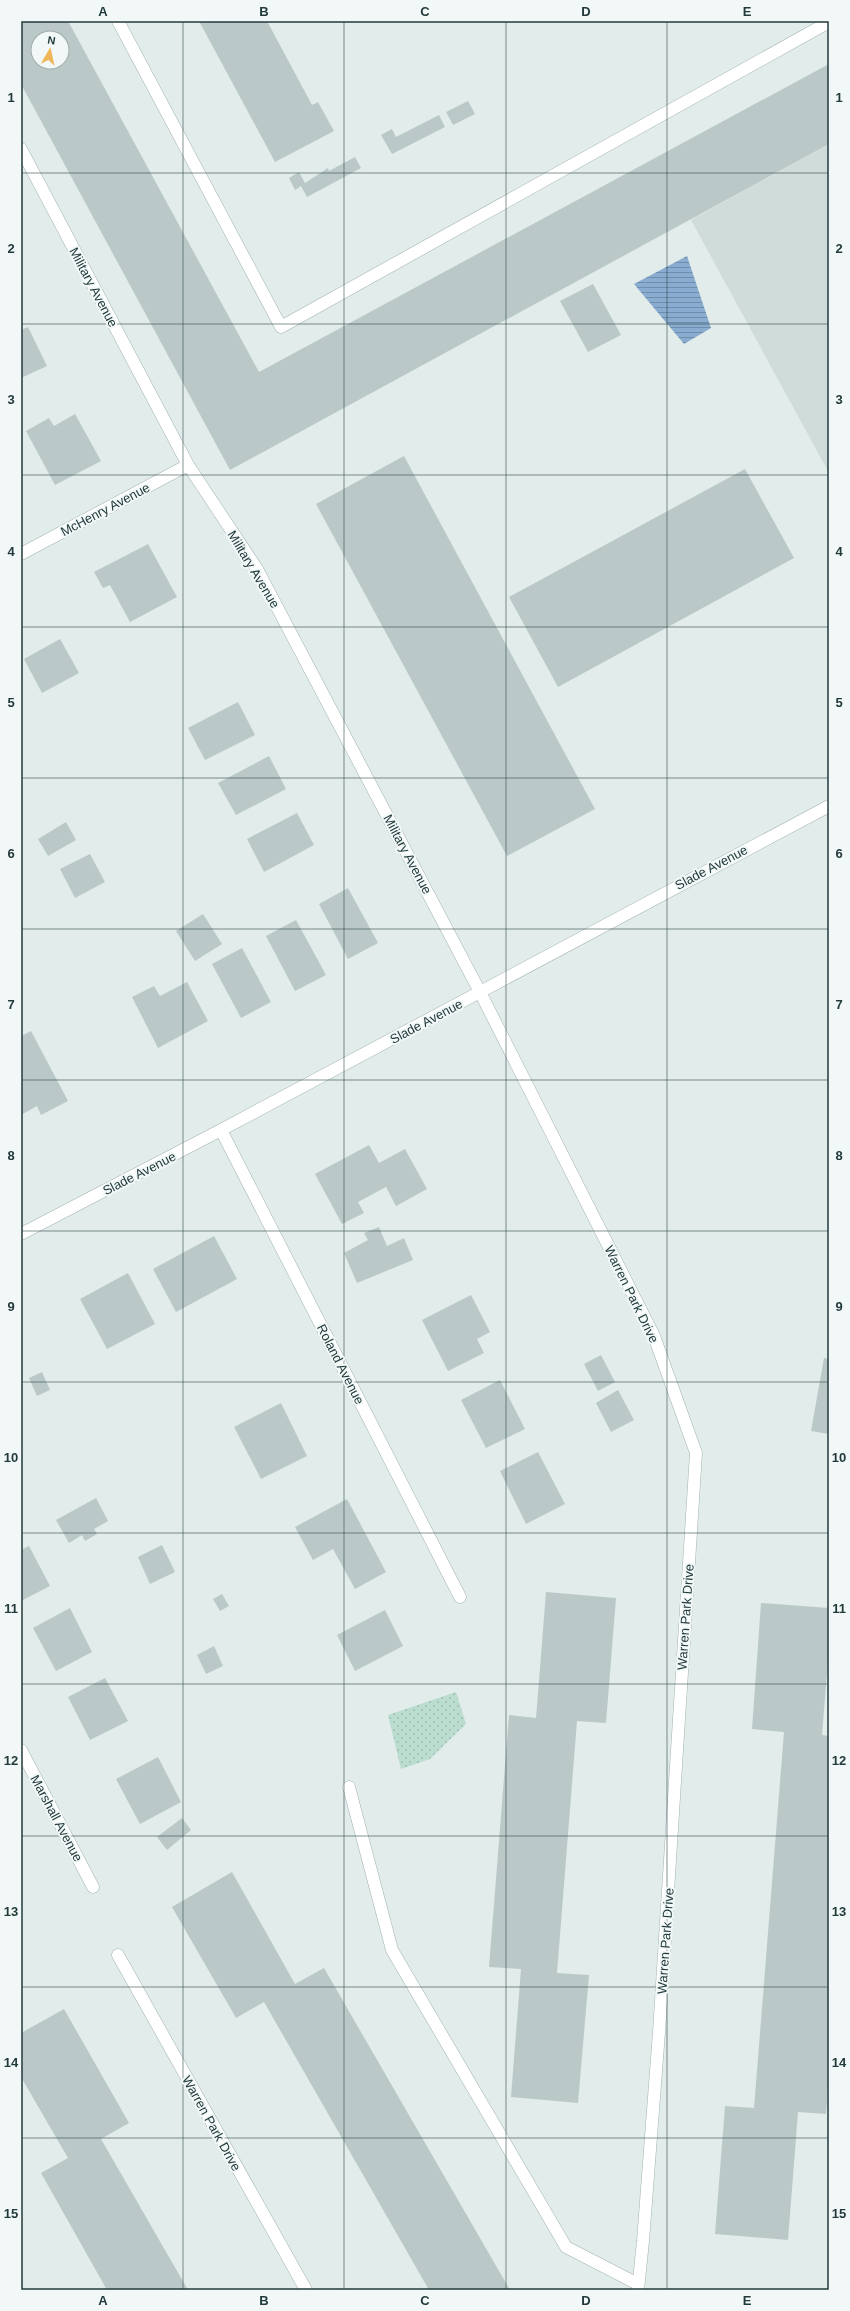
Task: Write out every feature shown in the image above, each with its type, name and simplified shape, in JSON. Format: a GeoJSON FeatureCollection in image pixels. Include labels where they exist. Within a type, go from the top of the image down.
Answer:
{"type":"FeatureCollection","features":[{"type":"Feature","properties":{"kind":"street"},"geometry":{"type":"LineString","coordinates":[[118,21],[281,327],[829,22]]}},
{"type":"Feature","properties":{"kind":"street","name":"Military Avenue"},"geometry":{"type":"LineString","coordinates":[[21,149],[188,465],[257,569],[480,992]]}},
{"type":"Feature","properties":{"kind":"street","name":"McHenry Avenue"},"geometry":{"type":"LineString","coordinates":[[21,554],[188,465]]}},
{"type":"Feature","properties":{"kind":"street","name":"Slade Avenue"},"geometry":{"type":"LineString","coordinates":[[21,1234],[221,1130],[829,806]]}},
{"type":"Feature","properties":{"kind":"street","name":"Warren Park Drive"},"geometry":{"type":"LineString","coordinates":[[480,992],[654,1336],[696,1453],[658,2039],[638,2287]]}},
{"type":"Feature","properties":{"kind":"street","name":"Roland Avenue"},"geometry":{"type":"LineString","coordinates":[[221,1130],[460,1597]]}},
{"type":"Feature","properties":{"kind":"street","name":"Marshall Avenue"},"geometry":{"type":"LineString","coordinates":[[21,1750],[93,1887]]}},
{"type":"Feature","properties":{"kind":"street"},"geometry":{"type":"LineString","coordinates":[[349,1787],[392,1950],[566,2248],[638,2287]]}},
{"type":"Feature","properties":{"kind":"street","name":"Warren Park Drive"},"geometry":{"type":"LineString","coordinates":[[118,1955],[306,2290]]}},
{"type":"Feature","properties":{"kind":"shaded area"},"geometry":{"type":"Polygon","coordinates":[[[829,144],[829,473],[691,220],[829,144]]]}},
{"type":"Feature","properties":{"kind":"green space"},"geometry":{"type":"Polygon","coordinates":[[[456,1692],[466,1724],[430,1759],[401,1769],[388,1715],[456,1692]]]}},
{"type":"Feature","properties":{"kind":"water"},"geometry":{"type":"Polygon","coordinates":[[[687,256],[711,328],[684,344],[634,284],[687,256]]]}},
{"type":"Feature","properties":{"kind":"building"},"geometry":{"type":"Polygon","coordinates":[[[21,21],[68,21],[259,372],[829,64],[829,144],[230,470],[21,84],[21,21]]]}},
{"type":"Feature","properties":{"kind":"building"},"geometry":{"type":"Polygon","coordinates":[[[199,21],[267,21],[312,105],[318,102],[334,131],[275,162],[199,21]]]}},
{"type":"Feature","properties":{"kind":"building"},"geometry":{"type":"Polygon","coordinates":[[[468,101],[475,114],[453,125],[446,112],[468,101]]]}},
{"type":"Feature","properties":{"kind":"building"},"geometry":{"type":"Polygon","coordinates":[[[439,115],[445,127],[392,154],[381,135],[392,129],[396,137],[439,115]]]}},
{"type":"Feature","properties":{"kind":"building"},"geometry":{"type":"Polygon","coordinates":[[[355,157],[361,168],[307,197],[301,186],[295,190],[289,178],[299,172],[305,183],[328,168],[329,171],[355,157]]]}},
{"type":"Feature","properties":{"kind":"building"},"geometry":{"type":"Polygon","coordinates":[[[593,284],[621,335],[588,352],[560,301],[593,284]]]}},
{"type":"Feature","properties":{"kind":"building"},"geometry":{"type":"Polygon","coordinates":[[[28,327],[47,366],[21,378],[21,330],[28,327]]]}},
{"type":"Feature","properties":{"kind":"building"},"geometry":{"type":"Polygon","coordinates":[[[75,414],[101,461],[55,485],[26,431],[49,418],[54,426],[75,414]]]}},
{"type":"Feature","properties":{"kind":"building"},"geometry":{"type":"Polygon","coordinates":[[[404,456],[595,809],[507,856],[316,504],[404,456]]]}},
{"type":"Feature","properties":{"kind":"building"},"geometry":{"type":"Polygon","coordinates":[[[745,469],[794,558],[558,687],[509,597],[745,469]]]}},
{"type":"Feature","properties":{"kind":"building"},"geometry":{"type":"Polygon","coordinates":[[[148,544],[177,597],[130,622],[110,585],[103,588],[94,572],[148,544]]]}},
{"type":"Feature","properties":{"kind":"building"},"geometry":{"type":"Polygon","coordinates":[[[60,639],[79,673],[42,693],[24,659],[60,639]]]}},
{"type":"Feature","properties":{"kind":"building"},"geometry":{"type":"Polygon","coordinates":[[[238,702],[255,735],[205,760],[188,728],[238,702]]]}},
{"type":"Feature","properties":{"kind":"building"},"geometry":{"type":"Polygon","coordinates":[[[269,756],[286,789],[236,815],[218,783],[269,756]]]}},
{"type":"Feature","properties":{"kind":"building"},"geometry":{"type":"Polygon","coordinates":[[[297,813],[314,845],[264,872],[247,839],[297,813]]]}},
{"type":"Feature","properties":{"kind":"building"},"geometry":{"type":"Polygon","coordinates":[[[66,822],[76,840],[48,856],[38,839],[66,822]]]}},
{"type":"Feature","properties":{"kind":"building"},"geometry":{"type":"Polygon","coordinates":[[[90,854],[105,882],[75,898],[60,869],[90,854]]]}},
{"type":"Feature","properties":{"kind":"building"},"geometry":{"type":"Polygon","coordinates":[[[348,888],[378,943],[348,959],[319,904],[348,888]]]}},
{"type":"Feature","properties":{"kind":"building"},"geometry":{"type":"Polygon","coordinates":[[[203,914],[222,944],[195,961],[176,931],[203,914]]]}},
{"type":"Feature","properties":{"kind":"building"},"geometry":{"type":"Polygon","coordinates":[[[296,920],[326,975],[295,991],[266,936],[296,920]]]}},
{"type":"Feature","properties":{"kind":"building"},"geometry":{"type":"Polygon","coordinates":[[[242,948],[271,1002],[241,1018],[212,964],[242,948]]]}},
{"type":"Feature","properties":{"kind":"building"},"geometry":{"type":"Polygon","coordinates":[[[187,982],[208,1021],[158,1048],[132,997],[154,986],[160,996],[187,982]]]}},
{"type":"Feature","properties":{"kind":"building"},"geometry":{"type":"Polygon","coordinates":[[[31,1031],[68,1101],[41,1115],[37,1106],[21,1115],[21,1036],[31,1031]]]}},
{"type":"Feature","properties":{"kind":"building"},"geometry":{"type":"Polygon","coordinates":[[[369,1145],[379,1163],[405,1149],[427,1189],[396,1206],[386,1187],[358,1202],[364,1213],[342,1224],[315,1174],[369,1145]]]}},
{"type":"Feature","properties":{"kind":"building"},"geometry":{"type":"Polygon","coordinates":[[[379,1227],[387,1246],[404,1238],[413,1260],[357,1283],[344,1253],[368,1240],[364,1233],[379,1227]]]}},
{"type":"Feature","properties":{"kind":"building"},"geometry":{"type":"Polygon","coordinates":[[[214,1236],[237,1279],[176,1312],[153,1269],[214,1236]]]}},
{"type":"Feature","properties":{"kind":"building"},"geometry":{"type":"Polygon","coordinates":[[[128,1273],[155,1324],[107,1349],[80,1299],[128,1273]]]}},
{"type":"Feature","properties":{"kind":"building"},"geometry":{"type":"Polygon","coordinates":[[[471,1295],[490,1332],[477,1339],[484,1353],[448,1371],[422,1320],[471,1295]]]}},
{"type":"Feature","properties":{"kind":"building"},"geometry":{"type":"Polygon","coordinates":[[[601,1355],[615,1382],[598,1391],[584,1364],[601,1355]]]}},
{"type":"Feature","properties":{"kind":"building"},"geometry":{"type":"Polygon","coordinates":[[[824,1358],[829,1359],[829,1434],[811,1431],[824,1358]]]}},
{"type":"Feature","properties":{"kind":"building"},"geometry":{"type":"Polygon","coordinates":[[[42,1372],[50,1390],[37,1396],[29,1378],[42,1372]]]}},
{"type":"Feature","properties":{"kind":"building"},"geometry":{"type":"Polygon","coordinates":[[[500,1380],[525,1429],[486,1448],[461,1400],[500,1380]]]}},
{"type":"Feature","properties":{"kind":"building"},"geometry":{"type":"Polygon","coordinates":[[[618,1390],[634,1420],[611,1432],[596,1403],[618,1390]]]}},
{"type":"Feature","properties":{"kind":"building"},"geometry":{"type":"Polygon","coordinates":[[[281,1403],[307,1456],[261,1479],[234,1427],[281,1403]]]}},
{"type":"Feature","properties":{"kind":"building"},"geometry":{"type":"Polygon","coordinates":[[[538,1452],[565,1504],[526,1524],[500,1471],[538,1452]]]}},
{"type":"Feature","properties":{"kind":"building"},"geometry":{"type":"Polygon","coordinates":[[[96,1498],[108,1521],[94,1529],[97,1534],[85,1541],[82,1535],[69,1543],[56,1520],[96,1498]]]}},
{"type":"Feature","properties":{"kind":"building"},"geometry":{"type":"Polygon","coordinates":[[[347,1499],[386,1572],[355,1589],[333,1549],[313,1560],[295,1527],[347,1499]]]}},
{"type":"Feature","properties":{"kind":"building"},"geometry":{"type":"Polygon","coordinates":[[[162,1545],[175,1572],[150,1584],[138,1557],[162,1545]]]}},
{"type":"Feature","properties":{"kind":"building"},"geometry":{"type":"Polygon","coordinates":[[[29,1546],[50,1586],[21,1601],[21,1550],[29,1546]]]}},
{"type":"Feature","properties":{"kind":"building"},"geometry":{"type":"Polygon","coordinates":[[[546,1592],[616,1598],[606,1723],[577,1721],[557,1973],[589,1975],[578,2103],[511,2097],[521,1969],[489,1967],[509,1715],[536,1718],[546,1592]]]}},
{"type":"Feature","properties":{"kind":"building"},"geometry":{"type":"Polygon","coordinates":[[[222,1594],[229,1606],[220,1611],[213,1599],[222,1594]]]}},
{"type":"Feature","properties":{"kind":"building"},"geometry":{"type":"Polygon","coordinates":[[[761,1603],[829,1608],[829,1648],[822,1735],[829,1736],[829,2073],[826,2114],[798,2112],[788,2240],[715,2234],[725,2106],[754,2108],[784,1732],[752,1729],[761,1603]]]}},
{"type":"Feature","properties":{"kind":"building"},"geometry":{"type":"Polygon","coordinates":[[[70,1608],[92,1652],[56,1671],[33,1628],[70,1608]]]}},
{"type":"Feature","properties":{"kind":"building"},"geometry":{"type":"Polygon","coordinates":[[[385,1610],[403,1646],[355,1671],[337,1635],[385,1610]]]}},
{"type":"Feature","properties":{"kind":"building"},"geometry":{"type":"Polygon","coordinates":[[[214,1646],[223,1666],[206,1674],[197,1655],[214,1646]]]}},
{"type":"Feature","properties":{"kind":"building"},"geometry":{"type":"Polygon","coordinates":[[[105,1678],[128,1721],[90,1740],[68,1697],[105,1678]]]}},
{"type":"Feature","properties":{"kind":"building"},"geometry":{"type":"Polygon","coordinates":[[[158,1757],[181,1802],[140,1824],[116,1779],[158,1757]]]}},
{"type":"Feature","properties":{"kind":"building"},"geometry":{"type":"Polygon","coordinates":[[[182,1818],[191,1830],[167,1850],[157,1837],[182,1818]]]}},
{"type":"Feature","properties":{"kind":"building"},"geometry":{"type":"Polygon","coordinates":[[[232,1872],[295,1984],[324,1968],[510,2290],[429,2290],[264,2002],[236,2018],[172,1907],[232,1872]]]}},
{"type":"Feature","properties":{"kind":"building"},"geometry":{"type":"Polygon","coordinates":[[[64,2009],[129,2123],[101,2139],[188,2290],[107,2290],[41,2173],[68,2158],[21,2077],[21,2033],[64,2009]]]}}]}
